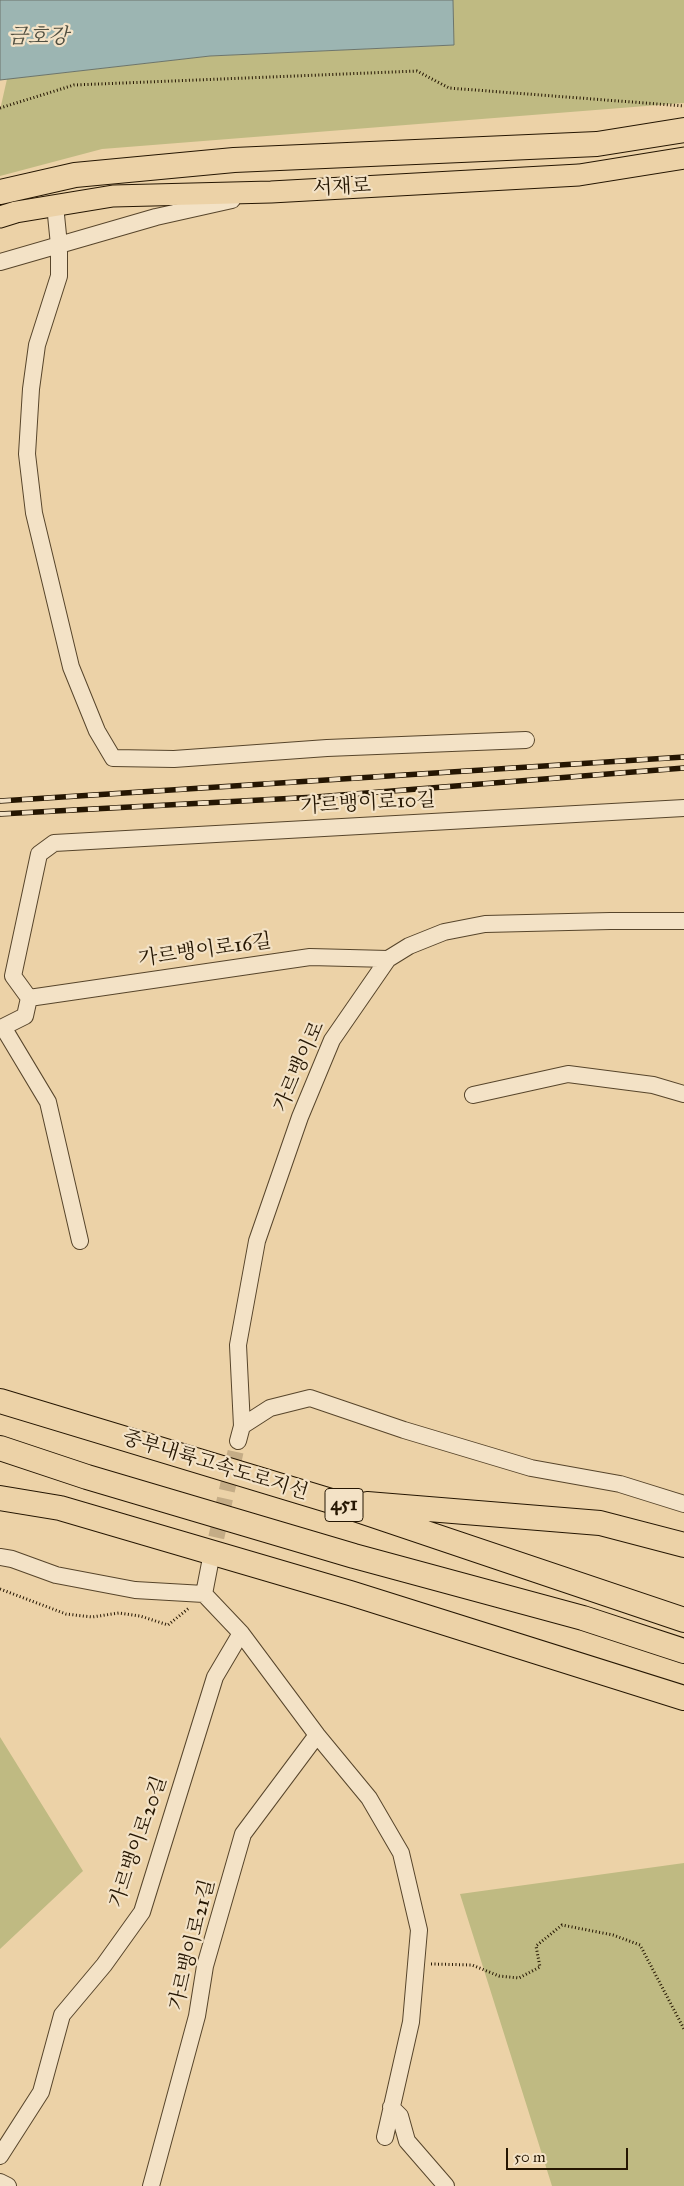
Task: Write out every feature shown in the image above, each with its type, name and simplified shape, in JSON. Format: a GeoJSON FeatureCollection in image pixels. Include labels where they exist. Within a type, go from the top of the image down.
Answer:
{"type":"FeatureCollection","features":[{"type":"Feature","properties":{"kind":"highway"},"geometry":{"type":"LineString","coordinates":[[0,192],[75,175],[234,160],[597,144],[684,130]]}},
{"type":"Feature","properties":{"kind":"highway","name":"중부내륙고속도로지선"},"geometry":{"type":"LineString","coordinates":[[0,1401],[331,1501],[684,1620]]}},
{"type":"Feature","properties":{"kind":"highway","name":"451"},"geometry":{"type":"LineString","coordinates":[[0,1448],[87,1477],[354,1556],[583,1618],[684,1651]]}},
{"type":"Feature","properties":{"kind":"highway"},"geometry":{"type":"LineString","coordinates":[[0,1498],[60,1508],[313,1582],[684,1698]]}},
{"type":"Feature","properties":{"kind":"highway"},"geometry":{"type":"LineString","coordinates":[[331,1501],[600,1523],[684,1545]]}},
{"type":"Feature","properties":{"kind":"main road","name":"서재로"},"geometry":{"type":"LineString","coordinates":[[0,217],[16,212],[113,196],[270,192],[578,175],[684,158]]}},
{"type":"Feature","properties":{"kind":"street"},"geometry":{"type":"LineString","coordinates":[[0,262],[156,217],[270,192]]}},
{"type":"Feature","properties":{"kind":"street"},"geometry":{"type":"LineString","coordinates":[[55,205],[59,245],[59,276],[37,345],[31,388],[27,454],[34,513],[71,667],[97,731],[113,758],[174,759],[328,748],[526,740]]}},
{"type":"Feature","properties":{"kind":"street","name":"가르뱅이로10길"},"geometry":{"type":"LineString","coordinates":[[7,973],[39,854],[54,843],[684,808]]}},
{"type":"Feature","properties":{"kind":"street","name":"가르뱅이로"},"geometry":{"type":"LineString","coordinates":[[684,922],[610,920],[484,924],[444,932],[409,946],[388,959],[332,1040],[300,1117],[257,1241],[238,1345],[240,1434],[270,1408],[310,1398],[404,1430],[531,1468],[620,1484],[684,1504]]}},
{"type":"Feature","properties":{"kind":"street","name":"가르뱅이로16길"},"geometry":{"type":"LineString","coordinates":[[29,998],[310,957],[388,959]]}},
{"type":"Feature","properties":{"kind":"street"},"geometry":{"type":"LineString","coordinates":[[7,973],[29,998],[25,1016],[3,1026],[48,1102],[80,1241]]}},
{"type":"Feature","properties":{"kind":"street"},"geometry":{"type":"LineString","coordinates":[[473,1095],[568,1074],[653,1085],[684,1094]]}},
{"type":"Feature","properties":{"kind":"street"},"geometry":{"type":"LineString","coordinates":[[0,1557],[12,1558],[56,1575],[135,1590],[199,1599],[241,1633],[317,1735],[369,1798],[401,1853],[419,1930],[411,2022],[385,2137]]}},
{"type":"Feature","properties":{"kind":"street"},"geometry":{"type":"LineString","coordinates":[[199,1599],[210,1563]]}},
{"type":"Feature","properties":{"kind":"street","name":"가르뱅이로20길"},"geometry":{"type":"LineString","coordinates":[[0,2156],[41,2092],[62,2015],[104,1965],[142,1912],[215,1677],[241,1633]]}},
{"type":"Feature","properties":{"kind":"street","name":"가르뱅이로21길"},"geometry":{"type":"LineString","coordinates":[[151,2186],[197,2016],[205,1966],[243,1834],[317,1735]]}},
{"type":"Feature","properties":{"kind":"street"},"geometry":{"type":"LineString","coordinates":[[391,2107],[400,2116],[407,2141],[446,2186]]}},
{"type":"Feature","properties":{"kind":"street"},"geometry":{"type":"LineString","coordinates":[[0,2182],[8,2186]]}},
{"type":"Feature","properties":{"kind":"path"},"geometry":{"type":"LineString","coordinates":[[0,108],[74,85],[417,71],[449,88],[684,106]]}},
{"type":"Feature","properties":{"kind":"path"},"geometry":{"type":"LineString","coordinates":[[0,1589],[66,1614],[92,1617],[119,1613],[140,1616],[168,1625],[199,1599]]}},
{"type":"Feature","properties":{"kind":"path"},"geometry":{"type":"LineString","coordinates":[[426,1964],[472,1966],[499,1976],[519,1978],[540,1967],[536,1946],[562,1925],[612,1935],[640,1945],[684,2029]]}},
{"type":"Feature","properties":{"kind":"shaded area"},"geometry":{"type":"Polygon","coordinates":[[[453,0],[684,0],[684,103],[102,149],[0,176],[0,110],[7,79],[210,56],[454,45],[453,0]]]}},
{"type":"Feature","properties":{"kind":"shaded area"},"geometry":{"type":"Polygon","coordinates":[[[0,1737],[83,1871],[0,1949],[0,1737]]]}},
{"type":"Feature","properties":{"kind":"shaded area"},"geometry":{"type":"Polygon","coordinates":[[[684,1863],[684,2186],[552,2186],[460,1894],[684,1863]]]}},
{"type":"Feature","properties":{"kind":"water","name":"금호강"},"geometry":{"type":"Polygon","coordinates":[[[0,0],[453,0],[454,45],[210,56],[0,80],[0,0]]]}},
{"type":"Feature","properties":{"kind":"tunnel"},"geometry":{"type":"LineString","coordinates":[[211,1561],[238,1441]]}},
{"type":"Feature","properties":{"kind":"railway"},"geometry":{"type":"LineString","coordinates":[[0,801],[684,757]]}},
{"type":"Feature","properties":{"kind":"railway"},"geometry":{"type":"LineString","coordinates":[[0,814],[316,797],[684,768]]}}]}
